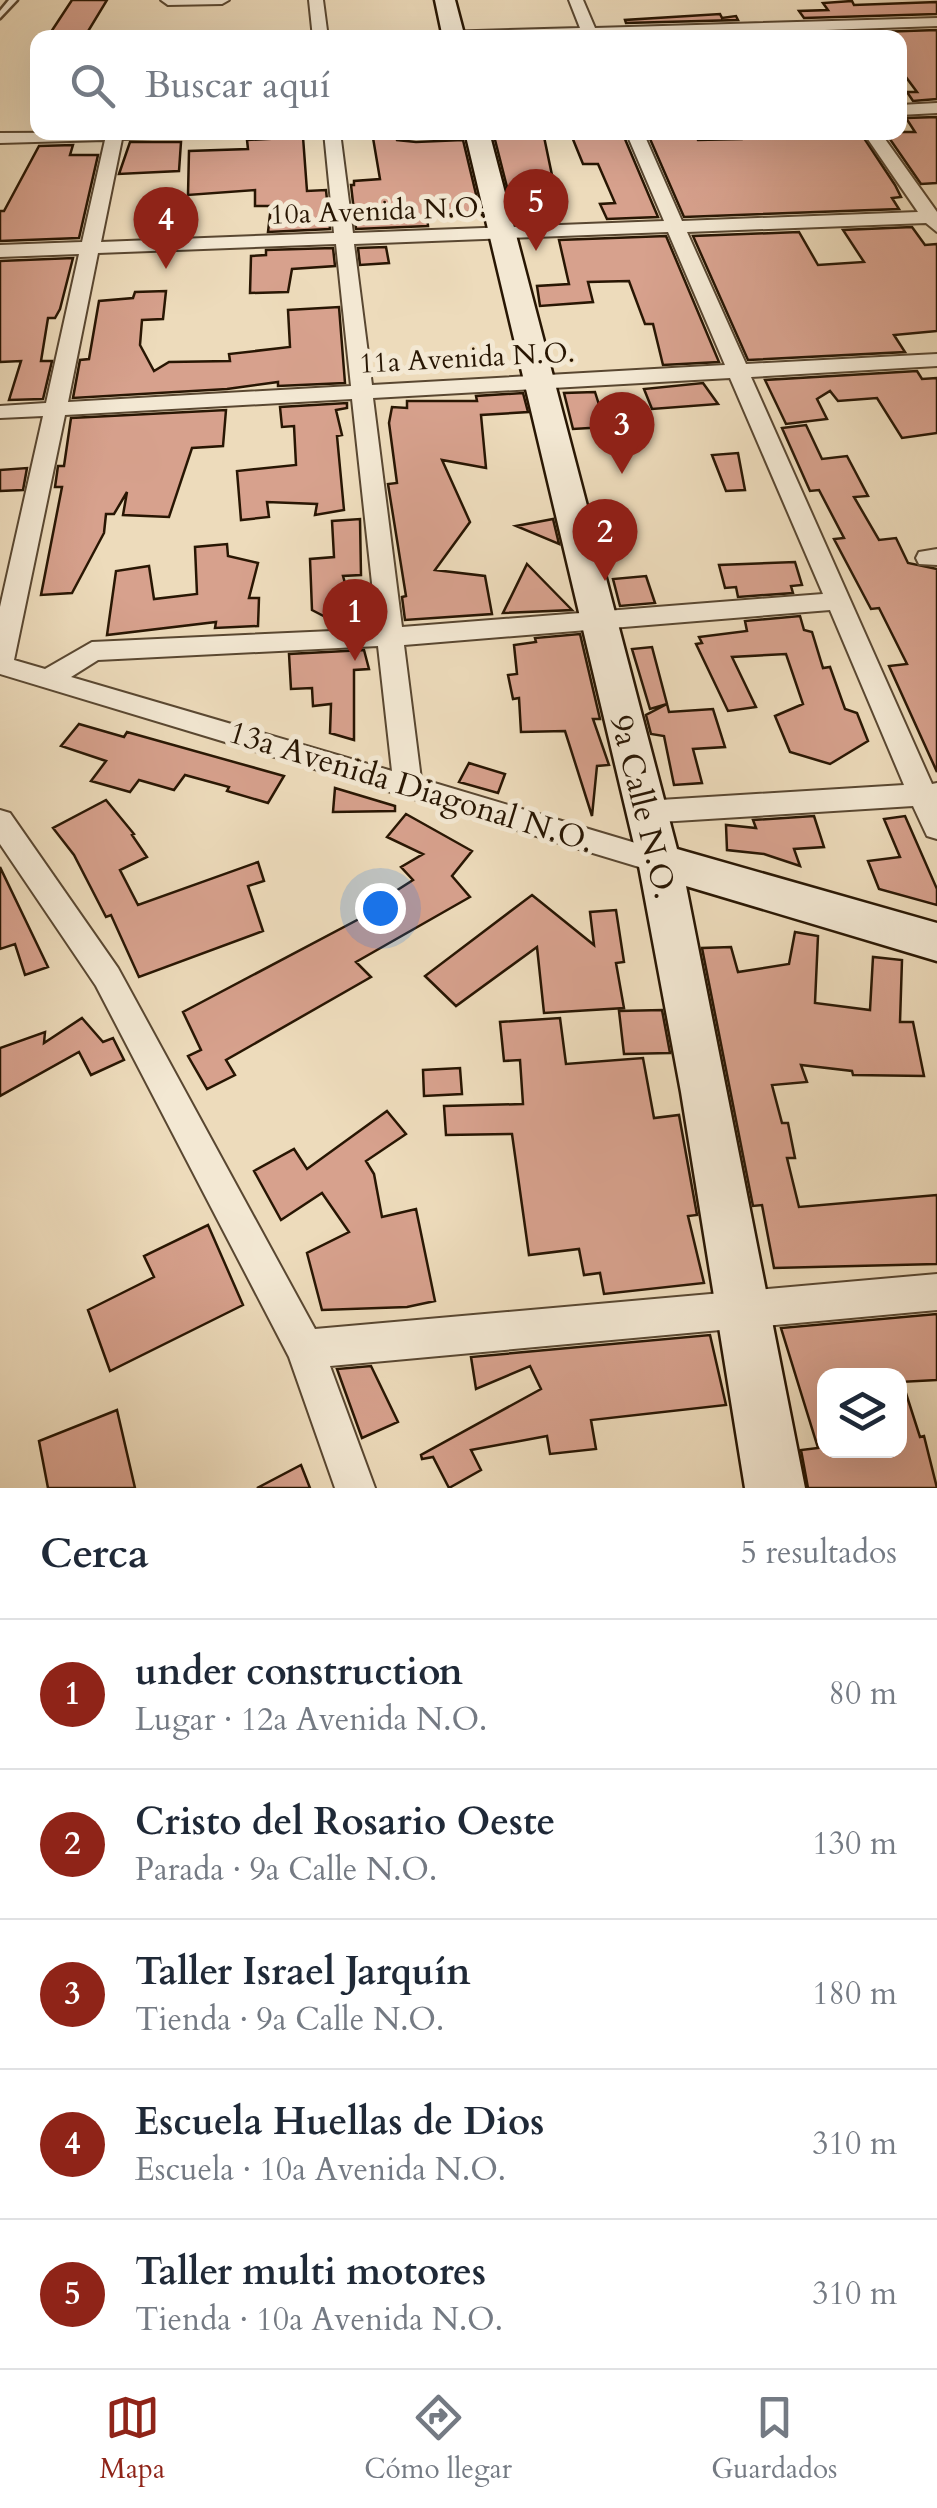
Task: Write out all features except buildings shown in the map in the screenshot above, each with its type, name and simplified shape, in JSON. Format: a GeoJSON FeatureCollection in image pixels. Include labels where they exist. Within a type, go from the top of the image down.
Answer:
{"type":"FeatureCollection","features":[{"type":"Feature","properties":{"kind":"street"},"geometry":{"type":"LineString","coordinates":[[168,1],[222,0]]}},
{"type":"Feature","properties":{"kind":"street"},"geometry":{"type":"LineString","coordinates":[[316,0],[320,30]]}},
{"type":"Feature","properties":{"kind":"street"},"geometry":{"type":"LineString","coordinates":[[444,0],[452,30]]}},
{"type":"Feature","properties":{"kind":"street"},"geometry":{"type":"LineString","coordinates":[[576,0],[589,30]]}},
{"type":"Feature","properties":{"kind":"street"},"geometry":{"type":"LineString","coordinates":[[691,30],[937,22]]}},
{"type":"Feature","properties":{"kind":"street"},"geometry":{"type":"LineString","coordinates":[[907,110],[937,108]]}},
{"type":"Feature","properties":{"kind":"street"},"geometry":{"type":"LineString","coordinates":[[0,138],[30,137]]}},
{"type":"Feature","properties":{"kind":"street"},"geometry":{"type":"LineString","coordinates":[[0,665],[113,140]]}},
{"type":"Feature","properties":{"kind":"street"},"geometry":{"type":"LineString","coordinates":[[333,140],[407,784]]}},
{"type":"Feature","properties":{"kind":"street","name":"9a Calle N.O."},"geometry":{"type":"LineString","coordinates":[[479,140],[658,861],[706,1092],[775,1488]]}},
{"type":"Feature","properties":{"kind":"street"},"geometry":{"type":"LineString","coordinates":[[638,140],[839,601],[930,795],[937,828]]}},
{"type":"Feature","properties":{"kind":"street"},"geometry":{"type":"LineString","coordinates":[[877,140],[935,220]]}},
{"type":"Feature","properties":{"kind":"street","name":"10a Avenida N.O."},"geometry":{"type":"LineString","coordinates":[[0,251],[935,220]]}},
{"type":"Feature","properties":{"kind":"street","name":"11a Avenida N.O."},"geometry":{"type":"LineString","coordinates":[[0,412],[739,374],[937,360]]}},
{"type":"Feature","properties":{"kind":"street"},"geometry":{"type":"LineString","coordinates":[[47,680],[92,650],[390,637],[839,601]]}},
{"type":"Feature","properties":{"kind":"street","name":"13a Avenida Diagonal N.O."},"geometry":{"type":"LineString","coordinates":[[0,665],[937,942]]}},
{"type":"Feature","properties":{"kind":"street"},"geometry":{"type":"LineString","coordinates":[[644,812],[930,795]]}},
{"type":"Feature","properties":{"kind":"street"},"geometry":{"type":"LineString","coordinates":[[0,821],[106,977],[305,1349],[355,1488]]}},
{"type":"Feature","properties":{"kind":"street"},"geometry":{"type":"LineString","coordinates":[[305,1349],[937,1292]]}},
{"type":"Feature","properties":{"kind":"lane"},"geometry":{"type":"LineString","coordinates":[[0,16],[13,0]]}},
{"type":"Feature","properties":{"kind":"place","name":"Taller multi motores"},"geometry":{"type":"Point","coordinates":[536,251]}},
{"type":"Feature","properties":{"kind":"place","name":"Escuela Huellas de Dios"},"geometry":{"type":"Point","coordinates":[166,269]}},
{"type":"Feature","properties":{"kind":"place","name":"Taller Israel Jarquín"},"geometry":{"type":"Point","coordinates":[622,474]}},
{"type":"Feature","properties":{"kind":"place","name":"Cristo del Rosario Oeste"},"geometry":{"type":"Point","coordinates":[605,581]}},
{"type":"Feature","properties":{"kind":"place","name":"under construction"},"geometry":{"type":"Point","coordinates":[355,661]}}]}
